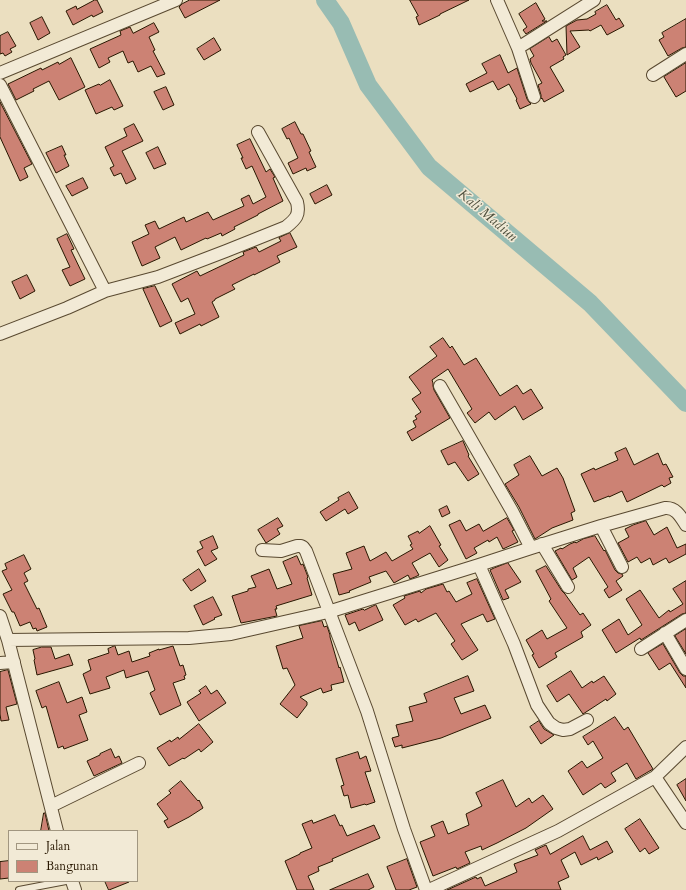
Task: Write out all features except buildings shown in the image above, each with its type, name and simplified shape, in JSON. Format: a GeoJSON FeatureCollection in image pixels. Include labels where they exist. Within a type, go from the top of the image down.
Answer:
{"type":"FeatureCollection","features":[{"type":"Feature","properties":{"kind":"street"},"geometry":{"type":"LineString","coordinates":[[0,73],[176,0]]}},
{"type":"Feature","properties":{"kind":"street"},"geometry":{"type":"LineString","coordinates":[[497,0],[518,48],[534,97]]}},
{"type":"Feature","properties":{"kind":"street"},"geometry":{"type":"LineString","coordinates":[[518,48],[594,0]]}},
{"type":"Feature","properties":{"kind":"street"},"geometry":{"type":"LineString","coordinates":[[653,75],[686,54]]}},
{"type":"Feature","properties":{"kind":"street"},"geometry":{"type":"LineString","coordinates":[[0,85],[104,291]]}},
{"type":"Feature","properties":{"kind":"street"},"geometry":{"type":"LineString","coordinates":[[0,334],[67,308],[104,291],[158,277],[286,227],[298,216],[299,209],[297,202],[258,132]]}},
{"type":"Feature","properties":{"kind":"street"},"geometry":{"type":"LineString","coordinates":[[440,386],[512,511],[536,546],[568,587]]}},
{"type":"Feature","properties":{"kind":"street"},"geometry":{"type":"LineString","coordinates":[[8,640],[189,638],[231,634],[328,612],[601,526],[669,508],[674,509],[686,525]]}},
{"type":"Feature","properties":{"kind":"street"},"geometry":{"type":"LineString","coordinates":[[601,526],[622,567]]}},
{"type":"Feature","properties":{"kind":"street"},"geometry":{"type":"LineString","coordinates":[[262,550],[281,551],[301,546],[306,551],[366,711],[404,829],[428,890],[558,831],[654,777],[686,747]]}},
{"type":"Feature","properties":{"kind":"street"},"geometry":{"type":"LineString","coordinates":[[479,565],[514,644],[537,705],[549,723],[556,728],[563,730],[570,729],[587,720]]}},
{"type":"Feature","properties":{"kind":"street"},"geometry":{"type":"LineString","coordinates":[[0,616],[14,662],[58,830]]}},
{"type":"Feature","properties":{"kind":"street"},"geometry":{"type":"LineString","coordinates":[[641,649],[686,620]]}},
{"type":"Feature","properties":{"kind":"street"},"geometry":{"type":"LineString","coordinates":[[665,633],[682,652],[686,669]]}},
{"type":"Feature","properties":{"kind":"street"},"geometry":{"type":"LineString","coordinates":[[0,663],[14,662]]}},
{"type":"Feature","properties":{"kind":"street"},"geometry":{"type":"LineString","coordinates":[[51,806],[139,763]]}},
{"type":"Feature","properties":{"kind":"street"},"geometry":{"type":"LineString","coordinates":[[654,777],[686,823]]}},
{"type":"Feature","properties":{"kind":"lane"},"geometry":{"type":"LineString","coordinates":[[19,890],[61,882]]}},
{"type":"Feature","properties":{"kind":"waterway","name":"Kali Madiun"},"geometry":{"type":"LineString","coordinates":[[325,0],[341,23],[368,85],[429,167],[590,303],[686,403]]}}]}
